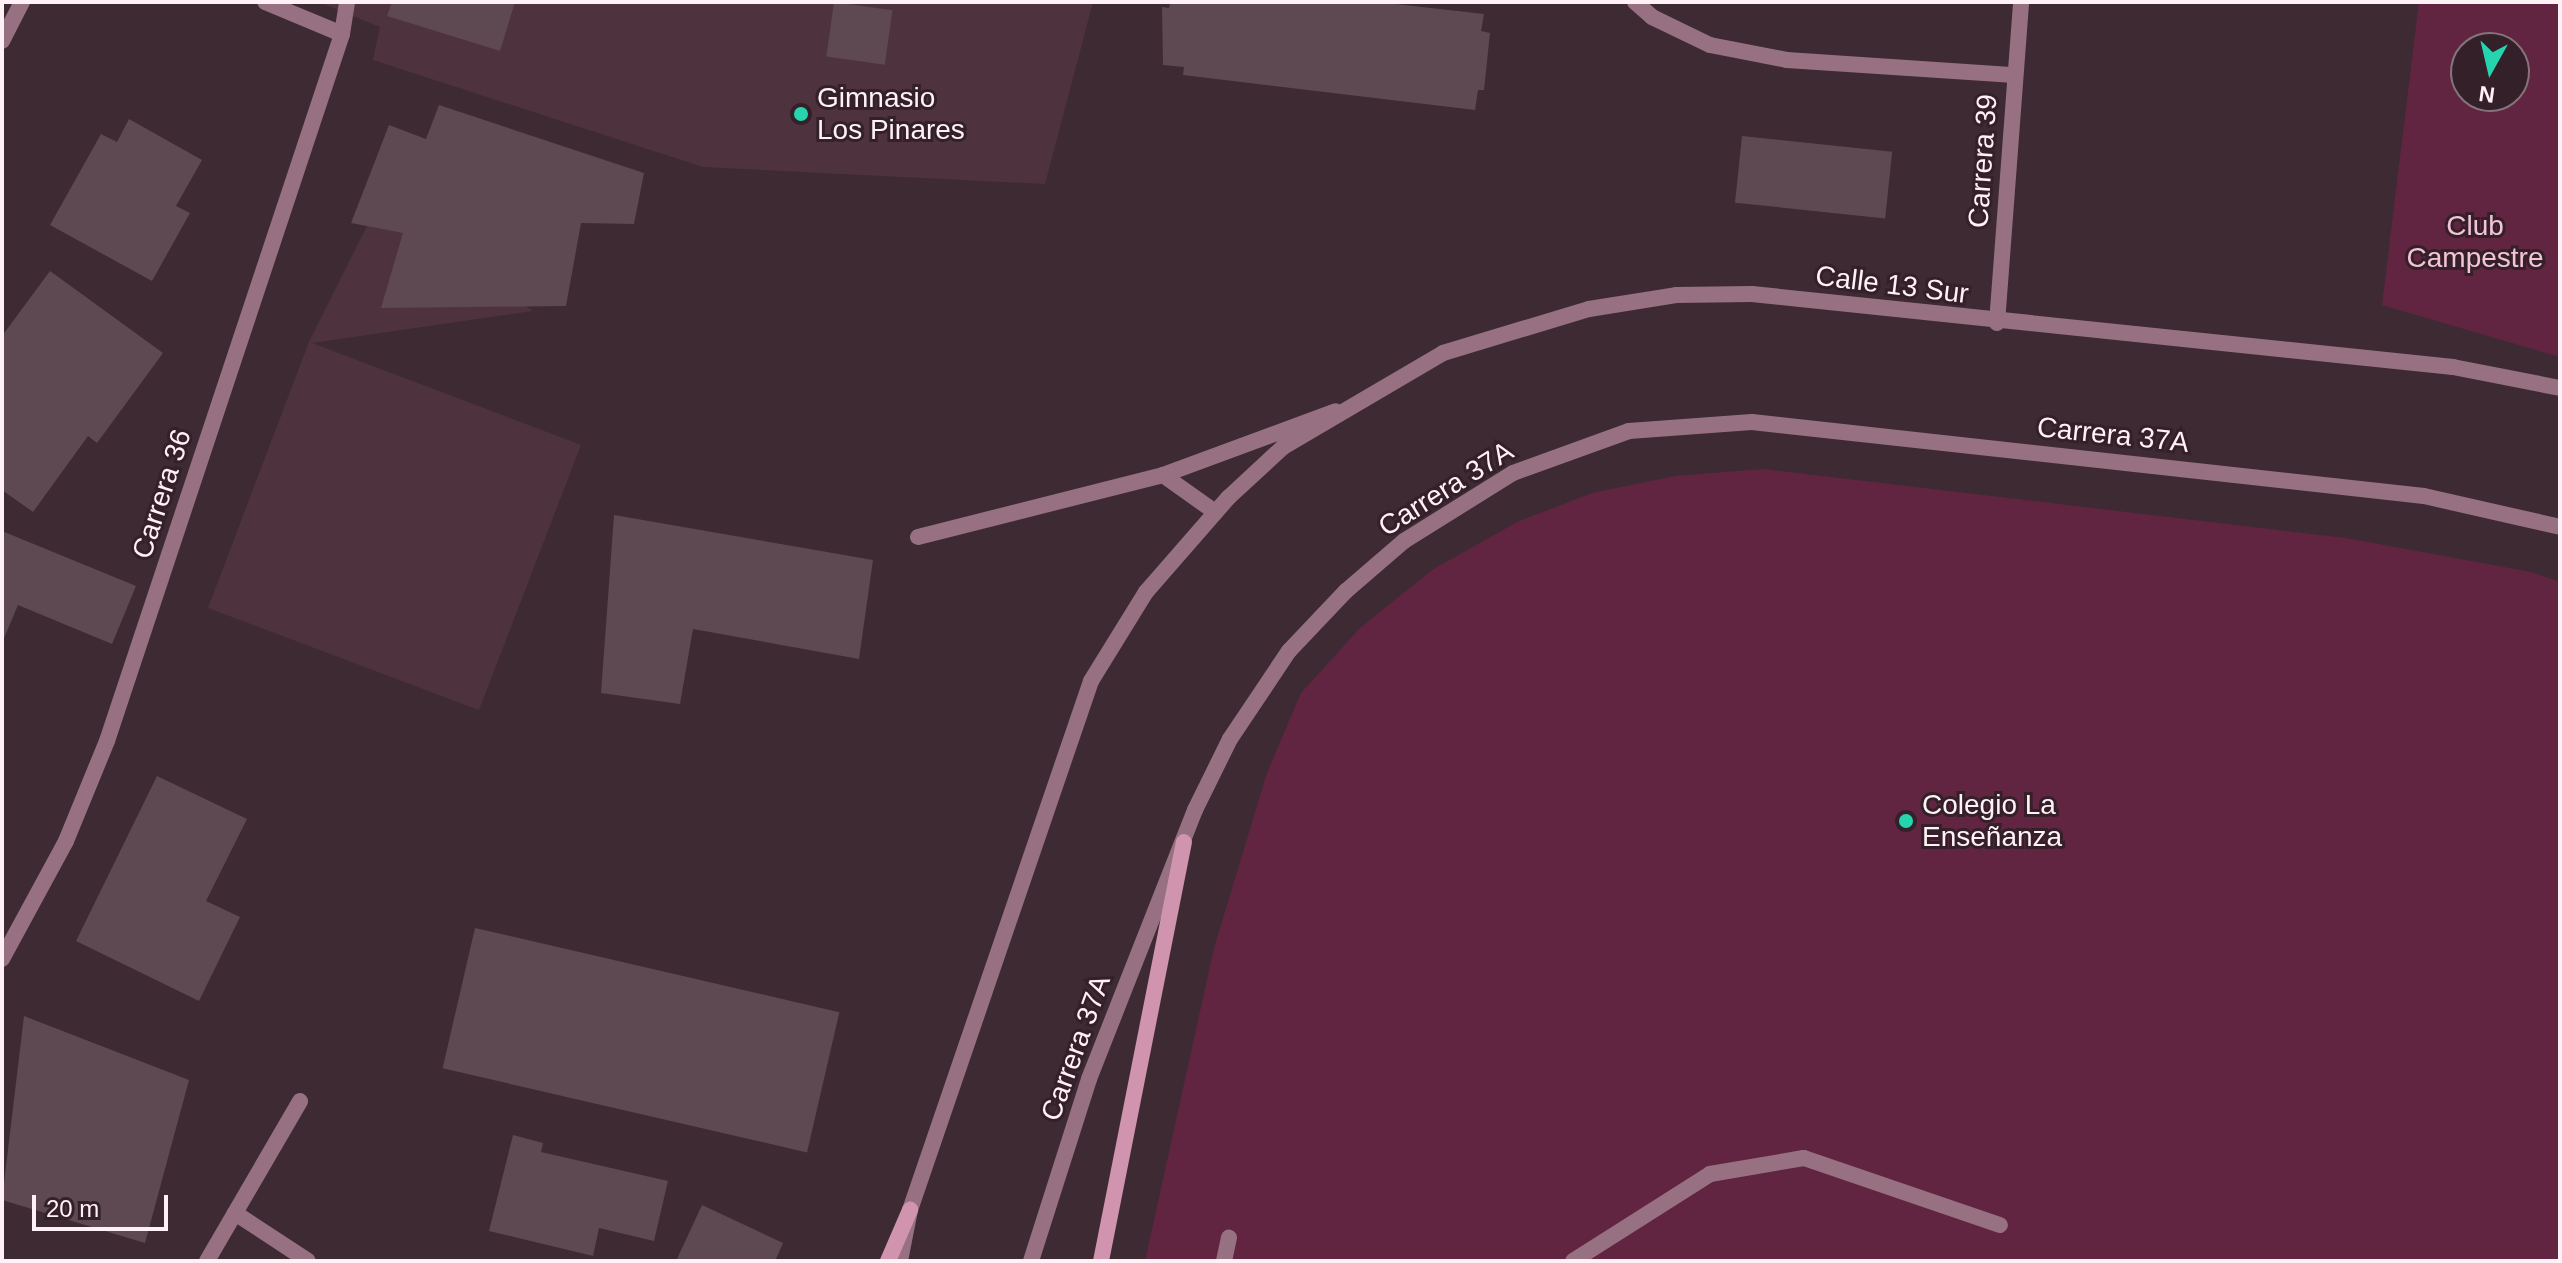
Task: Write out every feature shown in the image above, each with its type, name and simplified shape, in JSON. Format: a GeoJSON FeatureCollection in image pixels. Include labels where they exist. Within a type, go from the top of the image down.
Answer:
{"type":"FeatureCollection","features":[{"type":"Feature","properties":{"kind":"main road"},"geometry":{"type":"LineString","coordinates":[[1101,1261],[1184,842]]}},
{"type":"Feature","properties":{"kind":"main road"},"geometry":{"type":"LineString","coordinates":[[888,1261],[910,1210]]}},
{"type":"Feature","properties":{"kind":"street"},"geometry":{"type":"LineString","coordinates":[[2,41],[22,2]]}},
{"type":"Feature","properties":{"kind":"street"},"geometry":{"type":"LineString","coordinates":[[265,2],[342,34]]}},
{"type":"Feature","properties":{"kind":"street","name":"Carrera 36"},"geometry":{"type":"LineString","coordinates":[[2,959],[66,841],[107,741],[342,34],[347,2]]}},
{"type":"Feature","properties":{"kind":"street"},"geometry":{"type":"LineString","coordinates":[[1635,2],[1652,17],[1710,45],[1787,60],[2015,75]]}},
{"type":"Feature","properties":{"kind":"street","name":"Carrera 39"},"geometry":{"type":"LineString","coordinates":[[1997,323],[2021,2]]}},
{"type":"Feature","properties":{"kind":"street","name":"Calle 13 Sur"},"geometry":{"type":"LineString","coordinates":[[1345,407],[1443,353],[1589,309],[1676,295],[1752,294],[1997,323],[2453,367],[2560,388]]}},
{"type":"Feature","properties":{"kind":"street"},"geometry":{"type":"LineString","coordinates":[[918,537],[1163,475],[1345,407]]}},
{"type":"Feature","properties":{"kind":"street"},"geometry":{"type":"LineString","coordinates":[[900,1261],[910,1210],[1091,681],[1146,592],[1215,512],[1283,447],[1345,407]]}},
{"type":"Feature","properties":{"kind":"street","name":"Carrera 37A"},"geometry":{"type":"LineString","coordinates":[[1031,1261],[1089,1079],[1184,842],[1230,739],[1289,651],[1346,591],[1404,541],[1513,473],[1629,431],[1767,424],[2424,496],[2560,527]]}},
{"type":"Feature","properties":{"kind":"street"},"geometry":{"type":"LineString","coordinates":[[1163,475],[1215,512]]}},
{"type":"Feature","properties":{"kind":"street"},"geometry":{"type":"LineString","coordinates":[[207,1261],[300,1101]]}},
{"type":"Feature","properties":{"kind":"street"},"geometry":{"type":"LineString","coordinates":[[1573,1261],[1710,1174],[1804,1158],[2000,1225]]}},
{"type":"Feature","properties":{"kind":"street"},"geometry":{"type":"LineString","coordinates":[[235,1213],[308,1261]]}},
{"type":"Feature","properties":{"kind":"street"},"geometry":{"type":"LineString","coordinates":[[1224,1261],[1229,1238]]}},
{"type":"Feature","properties":{"kind":"shaded area","name":"Gimnasio Los Pinares"},"geometry":{"type":"Polygon","coordinates":[[[319,2],[1093,2],[1045,184],[703,167],[373,60],[380,27],[319,2]]]}},
{"type":"Feature","properties":{"kind":"shaded area"},"geometry":{"type":"Polygon","coordinates":[[[378,204],[533,311],[312,343],[581,445],[479,710],[208,608],[309,342],[378,204]]]}},
{"type":"Feature","properties":{"kind":"green space","name":"Club Campestre"},"geometry":{"type":"Polygon","coordinates":[[[2419,2],[2560,2],[2560,357],[2382,305],[2419,2]]]}},
{"type":"Feature","properties":{"kind":"green space","name":"Colegio La Enseñanza"},"geometry":{"type":"Polygon","coordinates":[[[1763,469],[2346,538],[2531,572],[2560,582],[2560,1261],[1145,1261],[1214,948],[1267,773],[1301,693],[1360,628],[1432,570],[1517,522],[1592,493],[1675,476],[1763,469]]]}},
{"type":"Feature","properties":{"kind":"building"},"geometry":{"type":"Polygon","coordinates":[[[392,2],[515,2],[500,51],[387,16],[392,2]]]}},
{"type":"Feature","properties":{"kind":"building"},"geometry":{"type":"Polygon","coordinates":[[[834,2],[892,10],[885,65],[826,56],[834,2]]]}},
{"type":"Feature","properties":{"kind":"building"},"geometry":{"type":"Polygon","coordinates":[[[1170,2],[1378,2],[1484,14],[1481,31],[1490,33],[1484,90],[1478,90],[1475,110],[1183,75],[1184,67],[1163,65],[1162,7],[1169,8],[1170,2]]]}},
{"type":"Feature","properties":{"kind":"building"},"geometry":{"type":"Polygon","coordinates":[[[439,105],[644,173],[634,224],[581,223],[566,306],[381,308],[403,233],[351,223],[389,125],[426,139],[439,105]]]}},
{"type":"Feature","properties":{"kind":"building"},"geometry":{"type":"Polygon","coordinates":[[[129,119],[202,160],[176,206],[190,213],[152,281],[50,225],[101,134],[117,142],[129,119]]]}},
{"type":"Feature","properties":{"kind":"building"},"geometry":{"type":"Polygon","coordinates":[[[1742,136],[1892,152],[1885,218],[1735,203],[1742,136]]]}},
{"type":"Feature","properties":{"kind":"building"},"geometry":{"type":"Polygon","coordinates":[[[50,271],[163,353],[97,443],[88,436],[33,512],[2,490],[2,336],[50,271]]]}},
{"type":"Feature","properties":{"kind":"building"},"geometry":{"type":"Polygon","coordinates":[[[614,515],[873,560],[859,659],[693,629],[680,704],[601,693],[614,515]]]}},
{"type":"Feature","properties":{"kind":"building"},"geometry":{"type":"Polygon","coordinates":[[[2,531],[136,586],[112,644],[18,605],[2,643],[2,531]]]}},
{"type":"Feature","properties":{"kind":"building"},"geometry":{"type":"Polygon","coordinates":[[[157,776],[247,819],[206,901],[240,917],[199,1001],[76,941],[157,776]]]}},
{"type":"Feature","properties":{"kind":"building"},"geometry":{"type":"Polygon","coordinates":[[[475,928],[839,1012],[807,1152],[443,1068],[475,928]]]}},
{"type":"Feature","properties":{"kind":"building"},"geometry":{"type":"Polygon","coordinates":[[[24,1016],[189,1080],[145,1243],[2,1200],[24,1016]]]}},
{"type":"Feature","properties":{"kind":"building"},"geometry":{"type":"Polygon","coordinates":[[[513,1135],[543,1143],[541,1152],[668,1181],[654,1241],[599,1228],[593,1256],[489,1231],[513,1135]]]}},
{"type":"Feature","properties":{"kind":"building"},"geometry":{"type":"Polygon","coordinates":[[[702,1205],[783,1243],[775,1261],[676,1261],[702,1205]]]}},
{"type":"Feature","properties":{"kind":"place","name":"Gimnasio Los Pinares"},"geometry":{"type":"Point","coordinates":[801,114]}},
{"type":"Feature","properties":{"kind":"place","name":"Colegio La Enseñanza"},"geometry":{"type":"Point","coordinates":[1906,821]}}]}
